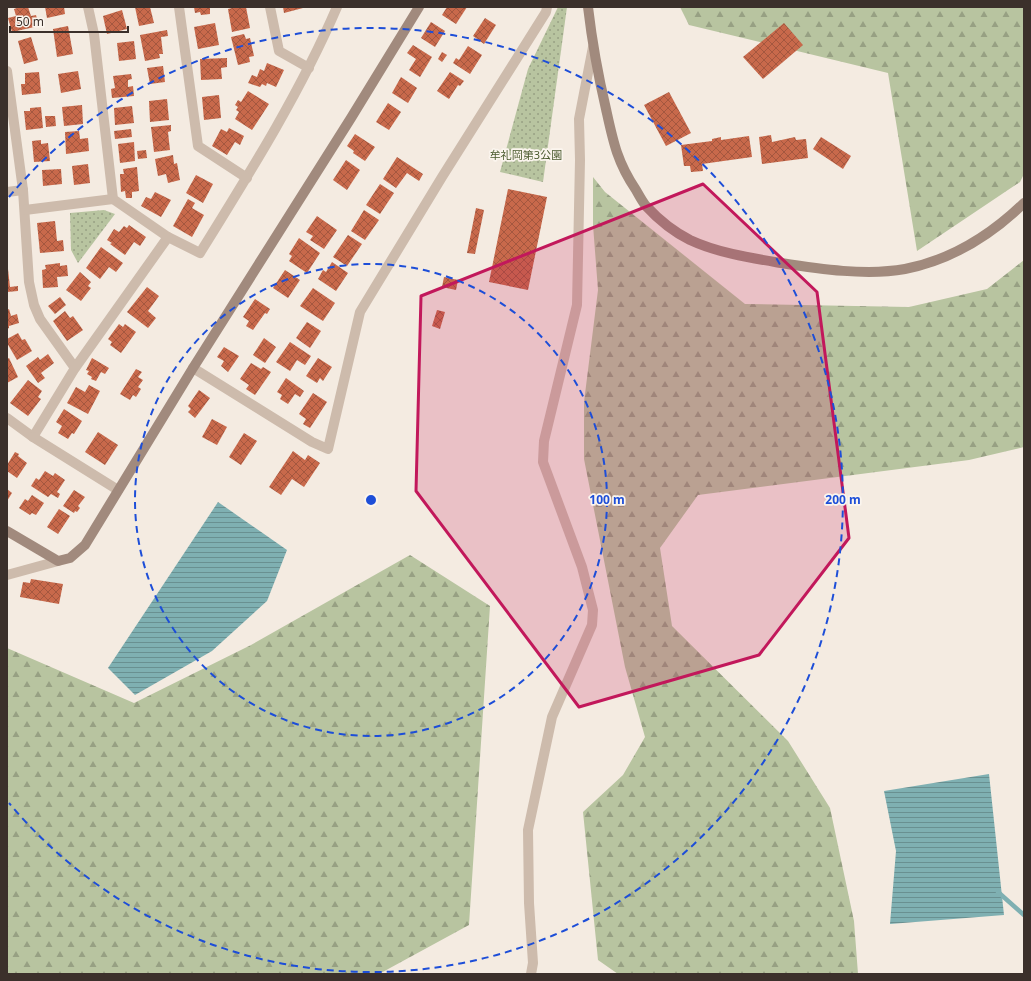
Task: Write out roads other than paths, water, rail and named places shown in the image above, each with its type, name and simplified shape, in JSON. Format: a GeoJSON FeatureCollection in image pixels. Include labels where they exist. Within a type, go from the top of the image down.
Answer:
{"type":"FeatureCollection","features":[{"type":"Feature","properties":{"kind":"street"},"geometry":{"type":"LineString","coordinates":[[88,7],[94,34],[113,199]]}},
{"type":"Feature","properties":{"kind":"street"},"geometry":{"type":"LineString","coordinates":[[179,7],[198,146],[247,178]]}},
{"type":"Feature","properties":{"kind":"street"},"geometry":{"type":"LineString","coordinates":[[270,7],[280,51],[309,68]]}},
{"type":"Feature","properties":{"kind":"street"},"geometry":{"type":"LineString","coordinates":[[25,210],[113,199],[168,237],[200,253],[247,178],[309,68],[337,7]]}},
{"type":"Feature","properties":{"kind":"street"},"geometry":{"type":"LineString","coordinates":[[7,575],[70,558],[85,545],[193,368],[351,118],[419,7]]}},
{"type":"Feature","properties":{"kind":"street"},"geometry":{"type":"LineString","coordinates":[[193,368],[312,442],[328,448],[360,312],[442,177],[546,12],[547,7]]}},
{"type":"Feature","properties":{"kind":"street"},"geometry":{"type":"LineString","coordinates":[[588,7],[593,47],[615,150],[625,174],[645,205],[666,225],[690,240],[729,254],[819,269],[879,271],[905,269],[935,260],[963,249],[1002,224],[1024,204]]}},
{"type":"Feature","properties":{"kind":"street"},"geometry":{"type":"LineString","coordinates":[[531,974],[533,963],[529,903],[528,830],[552,717],[592,625],[593,610],[582,567],[543,462],[544,441],[577,305],[580,160],[579,119],[593,47]]}},
{"type":"Feature","properties":{"kind":"street"},"geometry":{"type":"LineString","coordinates":[[7,70],[23,190],[29,282],[34,305],[40,319],[75,368]]}},
{"type":"Feature","properties":{"kind":"street"},"geometry":{"type":"LineString","coordinates":[[7,192],[23,190]]}},
{"type":"Feature","properties":{"kind":"street"},"geometry":{"type":"LineString","coordinates":[[33,437],[75,368],[168,237]]}},
{"type":"Feature","properties":{"kind":"street"},"geometry":{"type":"LineString","coordinates":[[7,418],[33,437],[118,490]]}},
{"type":"Feature","properties":{"kind":"street"},"geometry":{"type":"LineString","coordinates":[[7,531],[58,561]]}},
{"type":"Feature","properties":{"kind":"water"},"geometry":{"type":"Polygon","coordinates":[[[218,502],[287,550],[267,601],[212,651],[135,695],[108,668],[218,502]]]}},
{"type":"Feature","properties":{"kind":"water"},"geometry":{"type":"Polygon","coordinates":[[[989,774],[1004,915],[890,924],[896,851],[884,791],[989,774]]]}},
{"type":"Feature","properties":{"kind":"waterway"},"geometry":{"type":"LineString","coordinates":[[998,892],[1024,915]]}},
{"type":"Feature","properties":{"kind":"park label","name":"牟礼岡第3公園"},"geometry":{"type":"Point","coordinates":[526,155]}}]}
